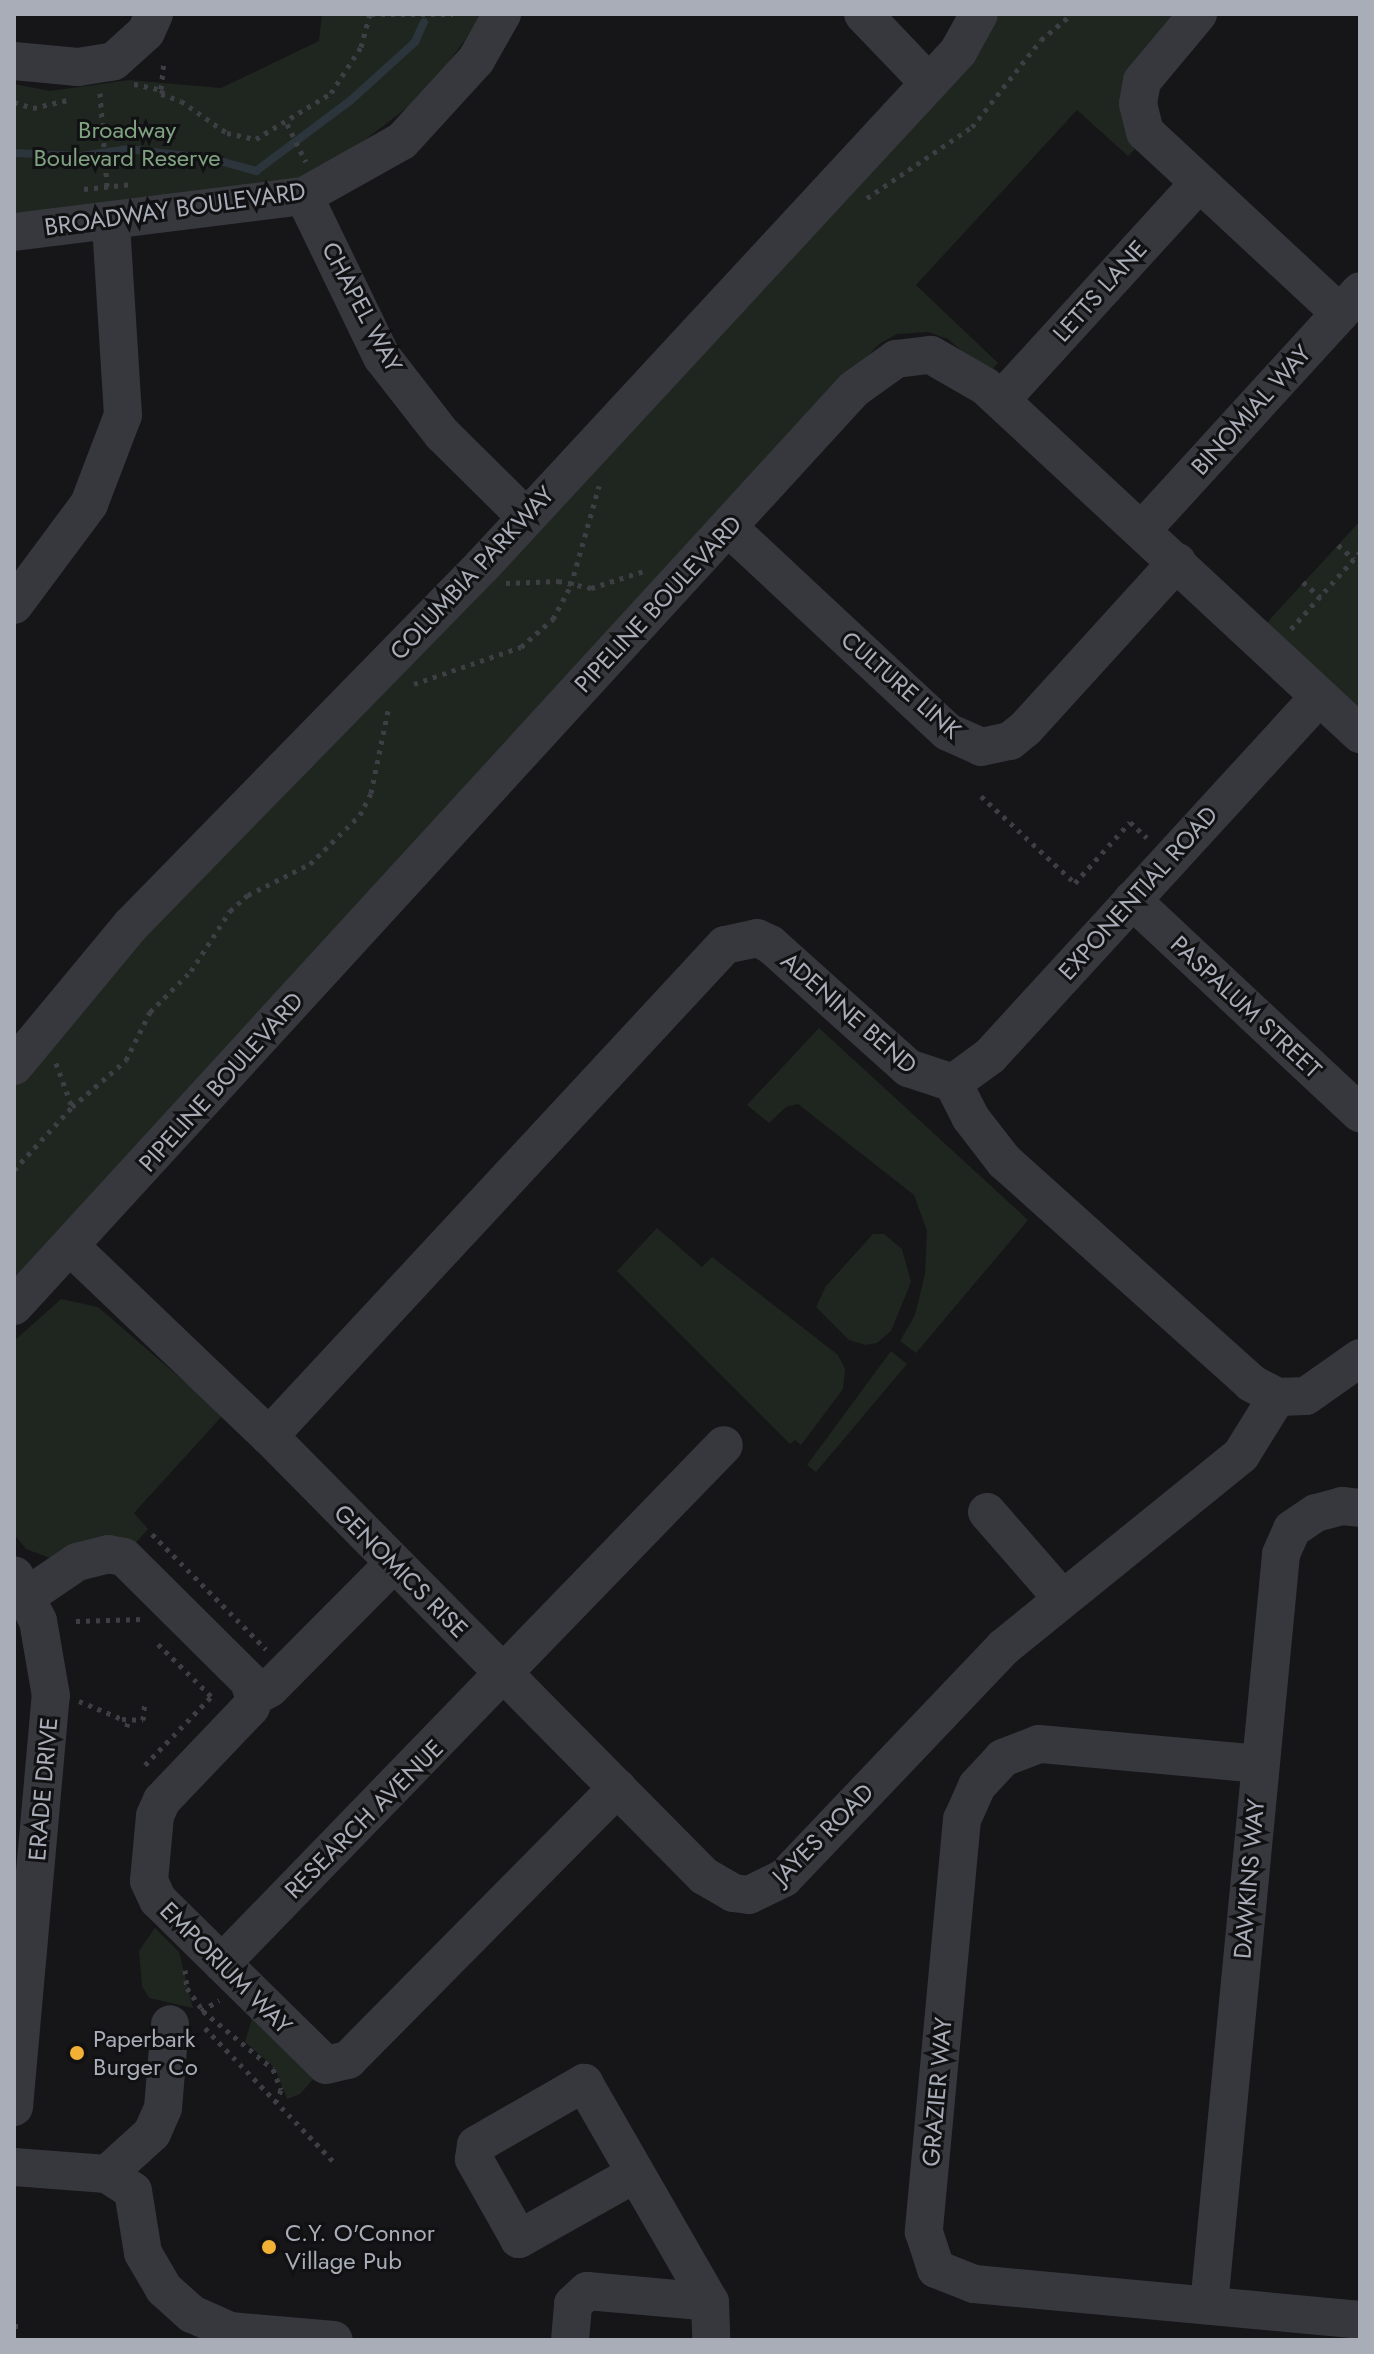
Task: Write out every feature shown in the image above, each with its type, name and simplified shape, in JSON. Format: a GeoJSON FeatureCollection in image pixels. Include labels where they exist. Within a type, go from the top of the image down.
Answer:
{"type":"FeatureCollection","features":[{"type":"Feature","properties":{"kind":"street"},"geometry":{"type":"LineString","coordinates":[[14,61],[78,67],[114,61],[146,32],[154,14]]}},
{"type":"Feature","properties":{"kind":"street","name":"BROADWAY BOULEVARD"},"geometry":{"type":"LineString","coordinates":[[14,232],[111,224],[303,177],[402,141],[476,60],[502,14]]}},
{"type":"Feature","properties":{"kind":"street"},"geometry":{"type":"LineString","coordinates":[[863,14],[928,80]]}},
{"type":"Feature","properties":{"kind":"street","name":"COLUMBIA PARKWAY"},"geometry":{"type":"LineString","coordinates":[[928,80],[959,14]]}},
{"type":"Feature","properties":{"kind":"street","name":"COLUMBIA PARKWAY"},"geometry":{"type":"LineString","coordinates":[[14,1066],[131,925],[526,517],[928,80],[958,52],[979,14]]}},
{"type":"Feature","properties":{"kind":"street"},"geometry":{"type":"LineString","coordinates":[[1198,14],[1146,73],[1138,104],[1145,132],[1199,183],[1350,302]]}},
{"type":"Feature","properties":{"kind":"street","name":"CHAPEL WAY"},"geometry":{"type":"LineString","coordinates":[[303,177],[382,357],[442,434],[526,517]]}},
{"type":"Feature","properties":{"kind":"street","name":"LETTS LANE"},"geometry":{"type":"LineString","coordinates":[[1001,400],[1199,183]]}},
{"type":"Feature","properties":{"kind":"street"},"geometry":{"type":"LineString","coordinates":[[14,605],[89,504],[123,415],[111,224]]}},
{"type":"Feature","properties":{"kind":"street","name":"BINOMIAL WAY"},"geometry":{"type":"LineString","coordinates":[[1143,529],[1350,302]]}},
{"type":"Feature","properties":{"kind":"street","name":"PIPELINE BOULEVARD"},"geometry":{"type":"LineString","coordinates":[[14,1306],[854,389],[889,362],[907,355],[931,355],[968,372],[1143,529],[1360,734]]}},
{"type":"Feature","properties":{"kind":"street","name":"CULTURE LINK"},"geometry":{"type":"LineString","coordinates":[[729,528],[948,732],[981,747],[1010,741],[1025,729],[1177,562]]}},
{"type":"Feature","properties":{"kind":"street","name":"EXPONENTIAL ROAD"},"geometry":{"type":"LineString","coordinates":[[953,1083],[990,1056],[1319,697]]}},
{"type":"Feature","properties":{"kind":"street","name":"PASPALUM STREET"},"geometry":{"type":"LineString","coordinates":[[1132,900],[1360,1113]]}},
{"type":"Feature","properties":{"kind":"street","name":"ADENINE BEND"},"geometry":{"type":"LineString","coordinates":[[269,1436],[725,945],[757,938],[770,944],[908,1068],[953,1083]]}},
{"type":"Feature","properties":{"kind":"street"},"geometry":{"type":"LineString","coordinates":[[953,1083],[970,1117],[1004,1161],[1221,1359],[1277,1397],[1306,1396],[1360,1358]]}},
{"type":"Feature","properties":{"kind":"street","name":"GENOMICS RISE"},"geometry":{"type":"LineString","coordinates":[[70,1246],[269,1436],[504,1675]]}},
{"type":"Feature","properties":{"kind":"street","name":"JAYES ROAD"},"geometry":{"type":"LineString","coordinates":[[504,1675],[719,1887],[749,1895],[775,1886],[1004,1647],[1061,1597],[1241,1455],[1277,1397]]}},
{"type":"Feature","properties":{"kind":"street"},"geometry":{"type":"LineString","coordinates":[[504,1675],[724,1445]]}},
{"type":"Feature","properties":{"kind":"street","name":"DAWKINS WAY"},"geometry":{"type":"LineString","coordinates":[[1209,2305],[1281,1554],[1292,1529],[1316,1513],[1360,1508]]}},
{"type":"Feature","properties":{"kind":"street"},"geometry":{"type":"LineString","coordinates":[[987,1512],[1061,1597]]}},
{"type":"Feature","properties":{"kind":"street"},"geometry":{"type":"LineString","coordinates":[[20,1585],[77,1562],[108,1554],[124,1557],[249,1681],[254,1697]]}},
{"type":"Feature","properties":{"kind":"street","name":"EMPORIUM WAY"},"geometry":{"type":"LineString","coordinates":[[393,1564],[270,1688],[254,1697],[251,1707],[162,1800],[148,1857],[149,1881],[158,1900],[206,1961],[318,2061],[341,2064],[617,1788]]}},
{"type":"Feature","properties":{"kind":"street","name":"ERADE DRIVE"},"geometry":{"type":"LineString","coordinates":[[14,2107],[23,1910],[51,1696],[44,1645],[20,1585]]}},
{"type":"Feature","properties":{"kind":"street","name":"RESEARCH AVENUE"},"geometry":{"type":"LineString","coordinates":[[206,1961],[504,1675]]}},
{"type":"Feature","properties":{"kind":"street","name":"GRAZIER WAY"},"geometry":{"type":"LineString","coordinates":[[1260,1764],[1039,1744],[1003,1758],[977,1786],[960,1835],[924,2232],[936,2269],[974,2284],[1360,2320]]}},
{"type":"Feature","properties":{"kind":"street"},"geometry":{"type":"LineString","coordinates":[[107,2174],[152,2133],[163,2108],[187,2026]]}},
{"type":"Feature","properties":{"kind":"street"},"geometry":{"type":"LineString","coordinates":[[14,2167],[107,2174],[133,2191],[143,2253],[164,2289],[192,2314],[230,2331],[334,2340]]}},
{"type":"Feature","properties":{"kind":"street"},"geometry":{"type":"LineString","coordinates":[[633,2175],[710,2302],[711,2340]]}},
{"type":"Feature","properties":{"kind":"street"},"geometry":{"type":"LineString","coordinates":[[570,2340],[573,2304],[587,2291],[710,2302]]}},
{"type":"Feature","properties":{"kind":"path"},"geometry":{"type":"LineString","coordinates":[[121,84],[163,90],[161,94],[181,101],[241,138],[256,139],[288,126],[342,80],[361,47],[371,14],[453,14]]}},
{"type":"Feature","properties":{"kind":"path"},"geometry":{"type":"LineString","coordinates":[[857,204],[972,127],[1041,40],[1072,14]]}},
{"type":"Feature","properties":{"kind":"path"},"geometry":{"type":"LineString","coordinates":[[89,92],[110,86]]}},
{"type":"Feature","properties":{"kind":"path"},"geometry":{"type":"LineString","coordinates":[[14,102],[48,107],[79,96]]}},
{"type":"Feature","properties":{"kind":"path"},"geometry":{"type":"LineString","coordinates":[[288,126],[303,177],[319,161]]}},
{"type":"Feature","properties":{"kind":"path"},"geometry":{"type":"LineString","coordinates":[[103,129],[106,179]]}},
{"type":"Feature","properties":{"kind":"path"},"geometry":{"type":"LineString","coordinates":[[77,193],[107,184],[139,184]]}},
{"type":"Feature","properties":{"kind":"path"},"geometry":{"type":"LineString","coordinates":[[406,689],[435,673],[521,647],[553,619],[571,585],[601,479]]}},
{"type":"Feature","properties":{"kind":"path"},"geometry":{"type":"LineString","coordinates":[[1338,545],[1354,559]]}},
{"type":"Feature","properties":{"kind":"path"},"geometry":{"type":"LineString","coordinates":[[1286,634],[1360,552]]}},
{"type":"Feature","properties":{"kind":"path"},"geometry":{"type":"LineString","coordinates":[[496,580],[602,586],[651,570]]}},
{"type":"Feature","properties":{"kind":"path"},"geometry":{"type":"LineString","coordinates":[[1303,582],[1320,597]]}},
{"type":"Feature","properties":{"kind":"path"},"geometry":{"type":"LineString","coordinates":[[14,1170],[72,1107],[126,1060],[150,1012],[191,971],[230,911],[248,895],[310,864],[360,815],[375,777],[382,722],[394,701]]}},
{"type":"Feature","properties":{"kind":"path"},"geometry":{"type":"LineString","coordinates":[[981,796],[1075,883],[1130,822]]}},
{"type":"Feature","properties":{"kind":"path"},"geometry":{"type":"LineString","coordinates":[[52,1057],[65,1077],[72,1107]]}},
{"type":"Feature","properties":{"kind":"path"},"geometry":{"type":"LineString","coordinates":[[76,1621],[103,1616],[154,1619]]}},
{"type":"Feature","properties":{"kind":"path"},"geometry":{"type":"LineString","coordinates":[[145,1765],[211,1697]]}},
{"type":"Feature","properties":{"kind":"path"},"geometry":{"type":"LineString","coordinates":[[74,1700],[89,1701],[128,1719],[143,1720],[145,1702]]}},
{"type":"Feature","properties":{"kind":"path"},"geometry":{"type":"LineString","coordinates":[[127,1727],[128,1719]]}},
{"type":"Feature","properties":{"kind":"path"},"geometry":{"type":"LineString","coordinates":[[206,1961],[187,1988],[203,2011],[273,2069],[281,2090],[276,2101]]}},
{"type":"Feature","properties":{"kind":"path"},"geometry":{"type":"LineString","coordinates":[[187,2026],[276,2101],[336,2164]]}},
{"type":"Feature","properties":{"kind":"path"},"geometry":{"type":"LineString","coordinates":[[14,2326],[23,2326]]}},
{"type":"Feature","properties":{"kind":"green space","name":"Broadway Boulevard Reserve"},"geometry":{"type":"Polygon","coordinates":[[[322,14],[484,14],[425,94],[345,155],[282,193],[89,211],[14,213],[14,84],[50,91],[129,80],[221,88],[319,41],[322,14]]]}},
{"type":"Feature","properties":{"kind":"green space"},"geometry":{"type":"Polygon","coordinates":[[[987,14],[1180,14],[1122,85],[1123,122],[1139,145],[1128,156],[1077,110],[916,285],[998,363],[988,374],[948,339],[928,332],[897,334],[879,344],[14,1290],[14,1085],[154,919],[987,14]]]}},
{"type":"Feature","properties":{"kind":"green space"},"geometry":{"type":"Polygon","coordinates":[[[1360,521],[1360,716],[1263,627],[1360,521]]]}},
{"type":"Feature","properties":{"kind":"green space"},"geometry":{"type":"Polygon","coordinates":[[[819,1028],[1028,1220],[916,1353],[900,1341],[915,1315],[925,1274],[927,1231],[914,1195],[798,1104],[786,1107],[769,1123],[747,1105],[819,1028]]]}},
{"type":"Feature","properties":{"kind":"green space"},"geometry":{"type":"Polygon","coordinates":[[[657,1228],[702,1267],[712,1257],[838,1355],[845,1369],[843,1389],[801,1445],[795,1440],[790,1444],[617,1271],[657,1228]]]}},
{"type":"Feature","properties":{"kind":"green space"},"geometry":{"type":"Polygon","coordinates":[[[873,1234],[884,1234],[902,1249],[911,1282],[891,1331],[877,1343],[865,1345],[849,1340],[816,1307],[826,1286],[873,1234]]]}},
{"type":"Feature","properties":{"kind":"green space"},"geometry":{"type":"Polygon","coordinates":[[[61,1299],[98,1307],[223,1415],[134,1513],[148,1529],[131,1548],[50,1558],[26,1549],[14,1534],[14,1341],[61,1299]]]}},
{"type":"Feature","properties":{"kind":"green space"},"geometry":{"type":"Polygon","coordinates":[[[891,1351],[907,1364],[816,1472],[807,1465],[891,1351]]]}},
{"type":"Feature","properties":{"kind":"green space"},"geometry":{"type":"Polygon","coordinates":[[[155,1928],[179,1952],[193,2008],[149,1998],[142,1986],[139,1951],[155,1928]]]}},
{"type":"Feature","properties":{"kind":"green space"},"geometry":{"type":"Polygon","coordinates":[[[252,2018],[317,2075],[300,2094],[287,2099],[275,2068],[245,2042],[252,2018]]]}},
{"type":"Feature","properties":{"kind":"waterway"},"geometry":{"type":"LineString","coordinates":[[14,153],[81,156],[128,149],[213,159],[256,171],[350,101],[415,42],[424,22]]}},
{"type":"Feature","properties":{"kind":"place","name":"Paperbark Burger Co"},"geometry":{"type":"Point","coordinates":[77,2053]}},
{"type":"Feature","properties":{"kind":"place","name":"C.Y. O'Connor Village Pub"},"geometry":{"type":"Point","coordinates":[269,2247]}}]}
